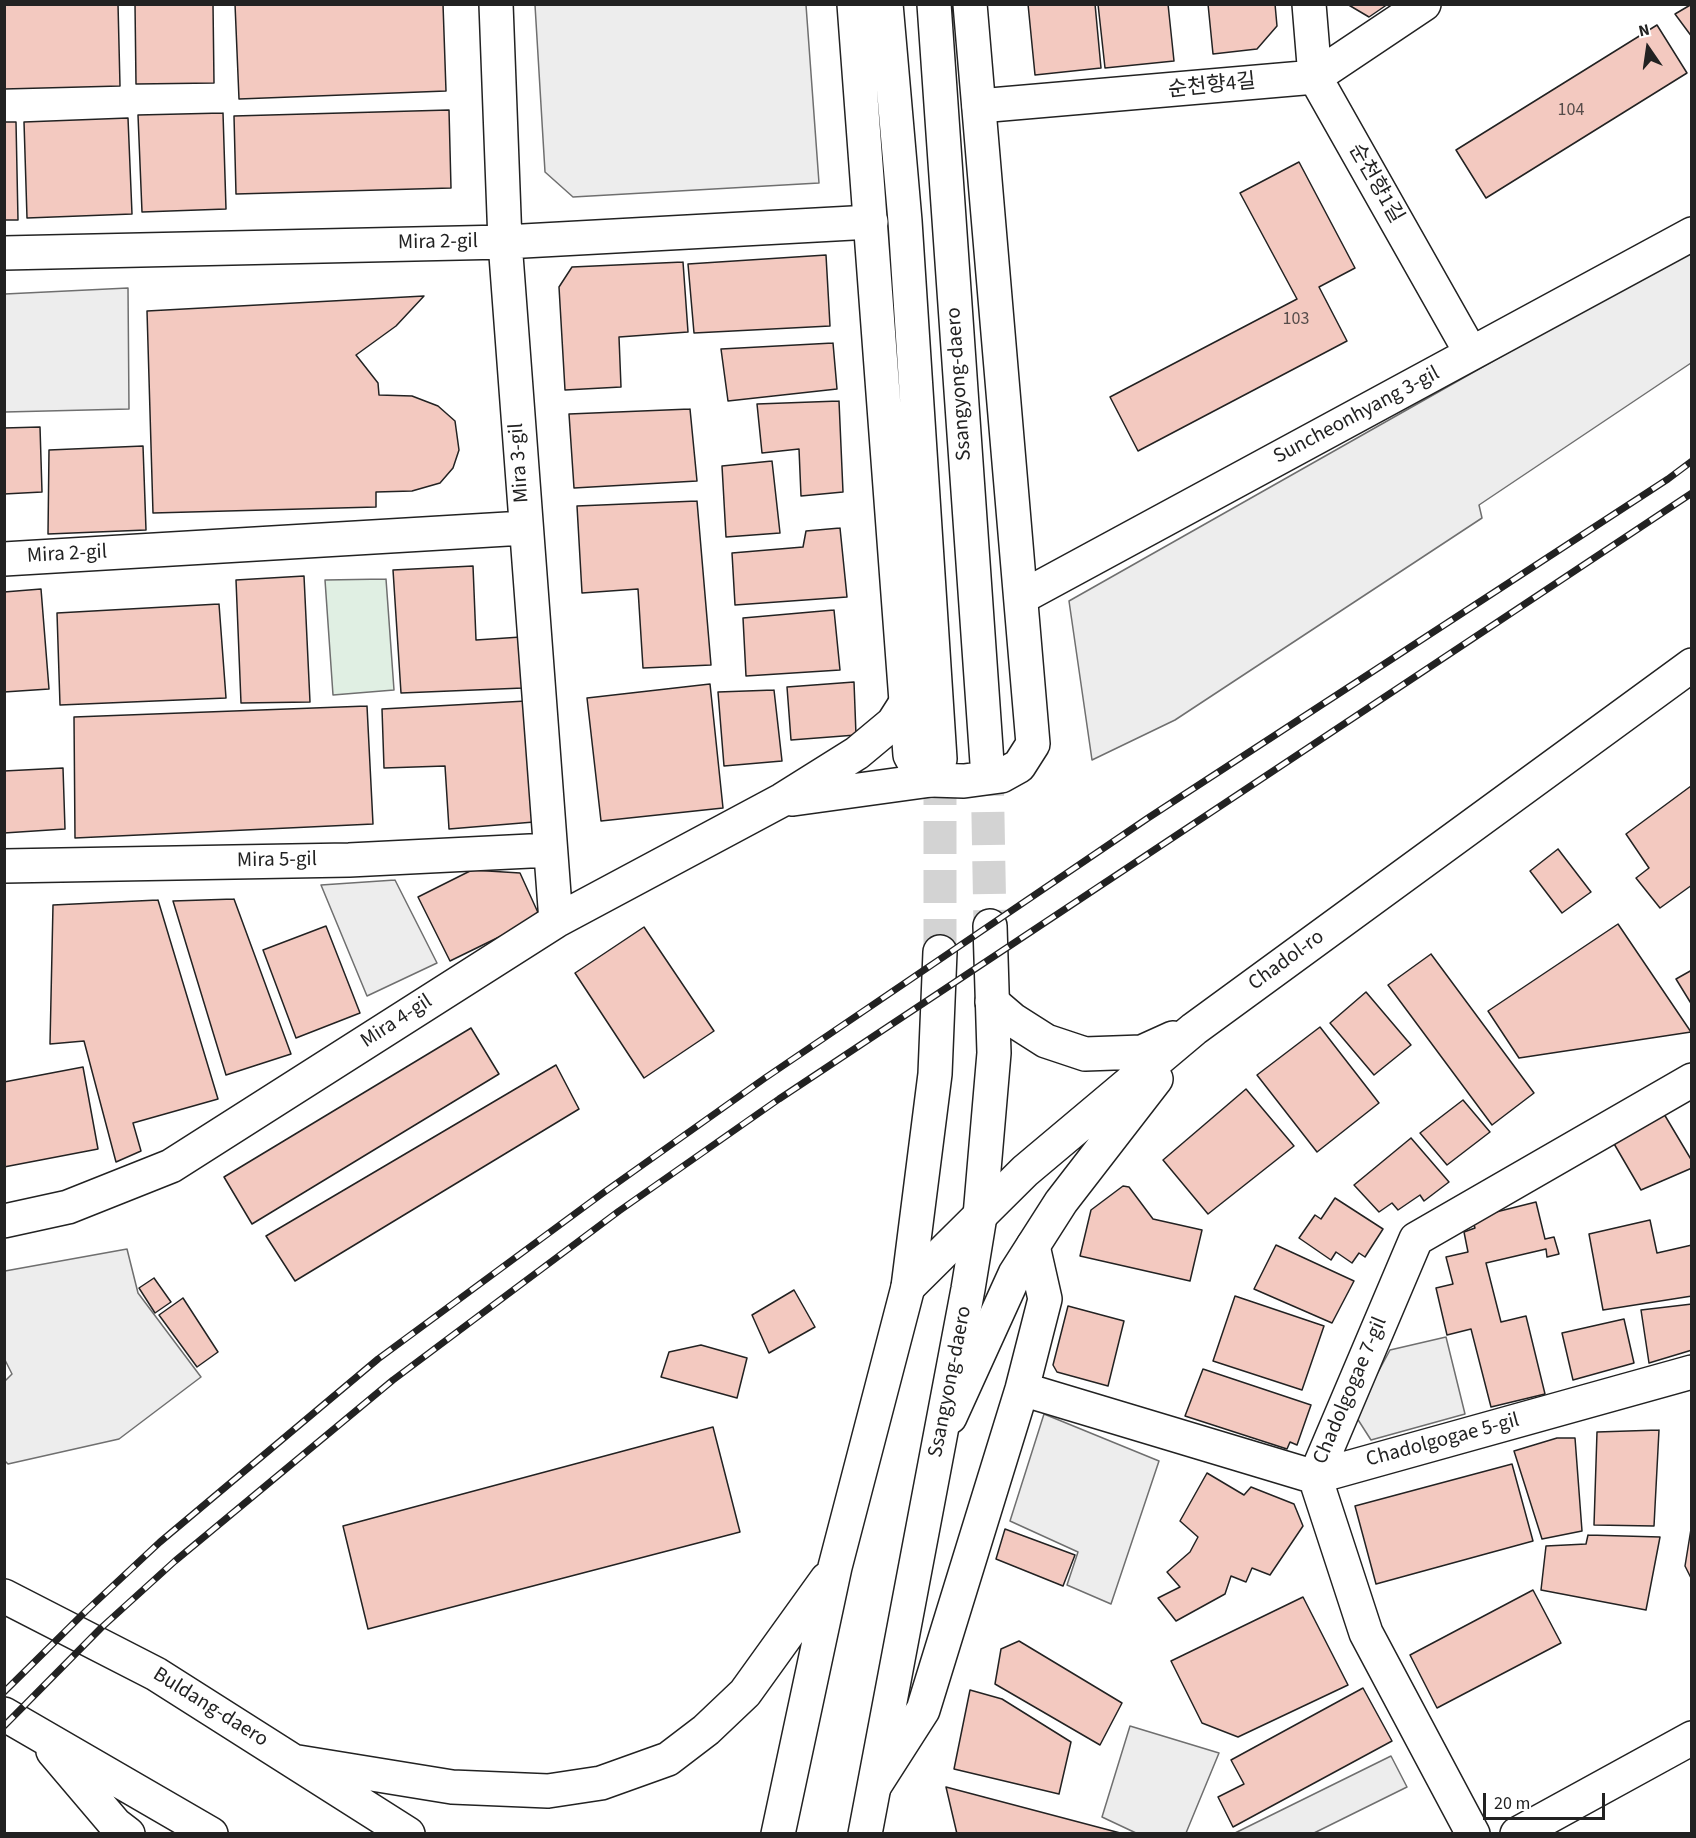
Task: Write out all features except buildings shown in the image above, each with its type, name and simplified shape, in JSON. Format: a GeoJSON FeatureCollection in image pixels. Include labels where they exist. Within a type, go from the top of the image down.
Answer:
{"type":"FeatureCollection","features":[{"type":"Feature","properties":{"kind":"street","name":"Mira 3-gil"},"geometry":{"type":"LineString","coordinates":[[496,4],[505,242],[524,528],[556,921]]}},
{"type":"Feature","properties":{"kind":"street"},"geometry":{"type":"LineString","coordinates":[[854,4],[910,755],[917,768],[936,770],[964,781],[1001,776],[1019,766],[1033,744],[970,4]]}},
{"type":"Feature","properties":{"kind":"street","name":"Ssangyong-daero"},"geometry":{"type":"LineString","coordinates":[[886,4],[905,221],[936,770]]}},
{"type":"Feature","properties":{"kind":"street","name":"Ssangyong-daero"},"geometry":{"type":"LineString","coordinates":[[934,4],[987,763]]}},
{"type":"Feature","properties":{"kind":"street","name":"순천향1길"},"geometry":{"type":"LineString","coordinates":[[1309,4],[1315,77],[1471,353]]}},
{"type":"Feature","properties":{"kind":"street","name":"순천향4길"},"geometry":{"type":"LineString","coordinates":[[979,106],[1315,77],[1424,4]]}},
{"type":"Feature","properties":{"kind":"street","name":"Mira 2-gil"},"geometry":{"type":"LineString","coordinates":[[4,253],[505,242],[871,222]]}},
{"type":"Feature","properties":{"kind":"street","name":"Suncheonhyang 3-gil"},"geometry":{"type":"LineString","coordinates":[[1022,597],[1692,234]]}},
{"type":"Feature","properties":{"kind":"street","name":"Mira 2-gil"},"geometry":{"type":"LineString","coordinates":[[4,559],[524,528]]}},
{"type":"Feature","properties":{"kind":"street","name":"Chadol-ro"},"geometry":{"type":"LineString","coordinates":[[908,1287],[1025,1171],[1194,1029],[1692,665]]}},
{"type":"Feature","properties":{"kind":"street","name":"Mira 4-gil"},"geometry":{"type":"LineString","coordinates":[[4,1221],[68,1207],[171,1166],[556,921],[782,800],[876,740],[893,723],[907,701]]}},
{"type":"Feature","properties":{"kind":"street"},"geometry":{"type":"LineString","coordinates":[[782,800],[936,770]]}},
{"type":"Feature","properties":{"kind":"street","name":"Mira 5-gil"},"geometry":{"type":"LineString","coordinates":[[4,866],[349,860],[550,850]]}},
{"type":"Feature","properties":{"kind":"street","name":"Ssangyong-daero"},"geometry":{"type":"LineString","coordinates":[[865,1833],[941,1438],[980,1216],[994,1053],[990,926]]}},
{"type":"Feature","properties":{"kind":"street"},"geometry":{"type":"LineString","coordinates":[[778,1833],[835,1567],[908,1287],[935,1074],[940,952]]}},
{"type":"Feature","properties":{"kind":"street"},"geometry":{"type":"LineString","coordinates":[[992,1002],[1013,1020],[1046,1041],[1085,1054],[1142,1052],[1194,1029]]}},
{"type":"Feature","properties":{"kind":"street"},"geometry":{"type":"LineString","coordinates":[[941,1438],[1015,1274],[1061,1202],[1194,1029]]}},
{"type":"Feature","properties":{"kind":"street","name":"Chadolgogae 7-gil"},"geometry":{"type":"LineString","coordinates":[[1473,1833],[1366,1633],[1315,1477],[1416,1239],[1692,1080]]}},
{"type":"Feature","properties":{"kind":"street"},"geometry":{"type":"LineString","coordinates":[[880,1833],[875,1785],[924,1710],[1022,1389],[1045,1299],[1033,1246]]}},
{"type":"Feature","properties":{"kind":"street","name":"Chadolgogae 5-gil"},"geometry":{"type":"LineString","coordinates":[[1315,1477],[1692,1372]]}},
{"type":"Feature","properties":{"kind":"street"},"geometry":{"type":"LineString","coordinates":[[1022,1389],[1315,1477]]}},
{"type":"Feature","properties":{"kind":"street"},"geometry":{"type":"LineString","coordinates":[[298,1762],[452,1787],[548,1791],[601,1783],[668,1759],[706,1730],[745,1693],[835,1567]]}},
{"type":"Feature","properties":{"kind":"street","name":"Buldang-daero"},"geometry":{"type":"LineString","coordinates":[[4,1596],[156,1674],[408,1833]]}},
{"type":"Feature","properties":{"kind":"street"},"geometry":{"type":"LineString","coordinates":[[4,1714],[211,1833]]}},
{"type":"Feature","properties":{"kind":"street"},"geometry":{"type":"LineString","coordinates":[[39,1733],[115,1824],[128,1833]]}},
{"type":"Feature","properties":{"kind":"street"},"geometry":{"type":"LineString","coordinates":[[1517,1833],[1692,1738]]}},
{"type":"Feature","properties":{"kind":"green space"},"geometry":{"type":"Polygon","coordinates":[[[386,579],[394,690],[333,695],[325,580],[386,579]]]}},
{"type":"Feature","properties":{"kind":"shaded area"},"geometry":{"type":"Polygon","coordinates":[[[535,5],[806,5],[819,183],[573,197],[545,172],[535,5]]]}},
{"type":"Feature","properties":{"kind":"shaded area"},"geometry":{"type":"Polygon","coordinates":[[[1691,249],[1691,363],[1479,505],[1482,518],[1175,720],[1092,760],[1069,601],[1691,249]]]}},
{"type":"Feature","properties":{"kind":"shaded area"},"geometry":{"type":"Polygon","coordinates":[[[128,288],[129,409],[5,412],[5,294],[128,288]]]}},
{"type":"Feature","properties":{"kind":"shaded area"},"geometry":{"type":"Polygon","coordinates":[[[395,880],[437,963],[367,996],[321,885],[395,880]]]}},
{"type":"Feature","properties":{"kind":"shaded area"},"geometry":{"type":"Polygon","coordinates":[[[127,1249],[138,1293],[201,1377],[119,1439],[8,1464],[4,1460],[5,1381],[12,1374],[5,1360],[5,1271],[127,1249]]]}},
{"type":"Feature","properties":{"kind":"shaded area"},"geometry":{"type":"Polygon","coordinates":[[[1446,1337],[1465,1414],[1371,1440],[1355,1415],[1390,1350],[1446,1337]]]}},
{"type":"Feature","properties":{"kind":"shaded area"},"geometry":{"type":"Polygon","coordinates":[[[1044,1414],[1159,1461],[1111,1604],[1067,1585],[1078,1552],[1010,1521],[1044,1414]]]}},
{"type":"Feature","properties":{"kind":"shaded area"},"geometry":{"type":"Polygon","coordinates":[[[1130,1726],[1219,1753],[1186,1833],[1136,1833],[1102,1817],[1130,1726]]]}},
{"type":"Feature","properties":{"kind":"shaded area"},"geometry":{"type":"Polygon","coordinates":[[[1391,1756],[1407,1787],[1314,1833],[1235,1833],[1391,1756]]]}},
{"type":"Feature","properties":{"kind":"tunnel"},"geometry":{"type":"LineString","coordinates":[[940,759],[940,952]]}},
{"type":"Feature","properties":{"kind":"tunnel"},"geometry":{"type":"LineString","coordinates":[[987,763],[990,926]]}},
{"type":"Feature","properties":{"kind":"railway"},"geometry":{"type":"LineString","coordinates":[[4,1692],[160,1542],[378,1359],[603,1193],[765,1078],[1148,818],[1668,479],[1692,461]]}},
{"type":"Feature","properties":{"kind":"railway"},"geometry":{"type":"LineString","coordinates":[[4,1726],[101,1628],[175,1561],[393,1380],[619,1211],[779,1099],[1692,493]]}}]}
